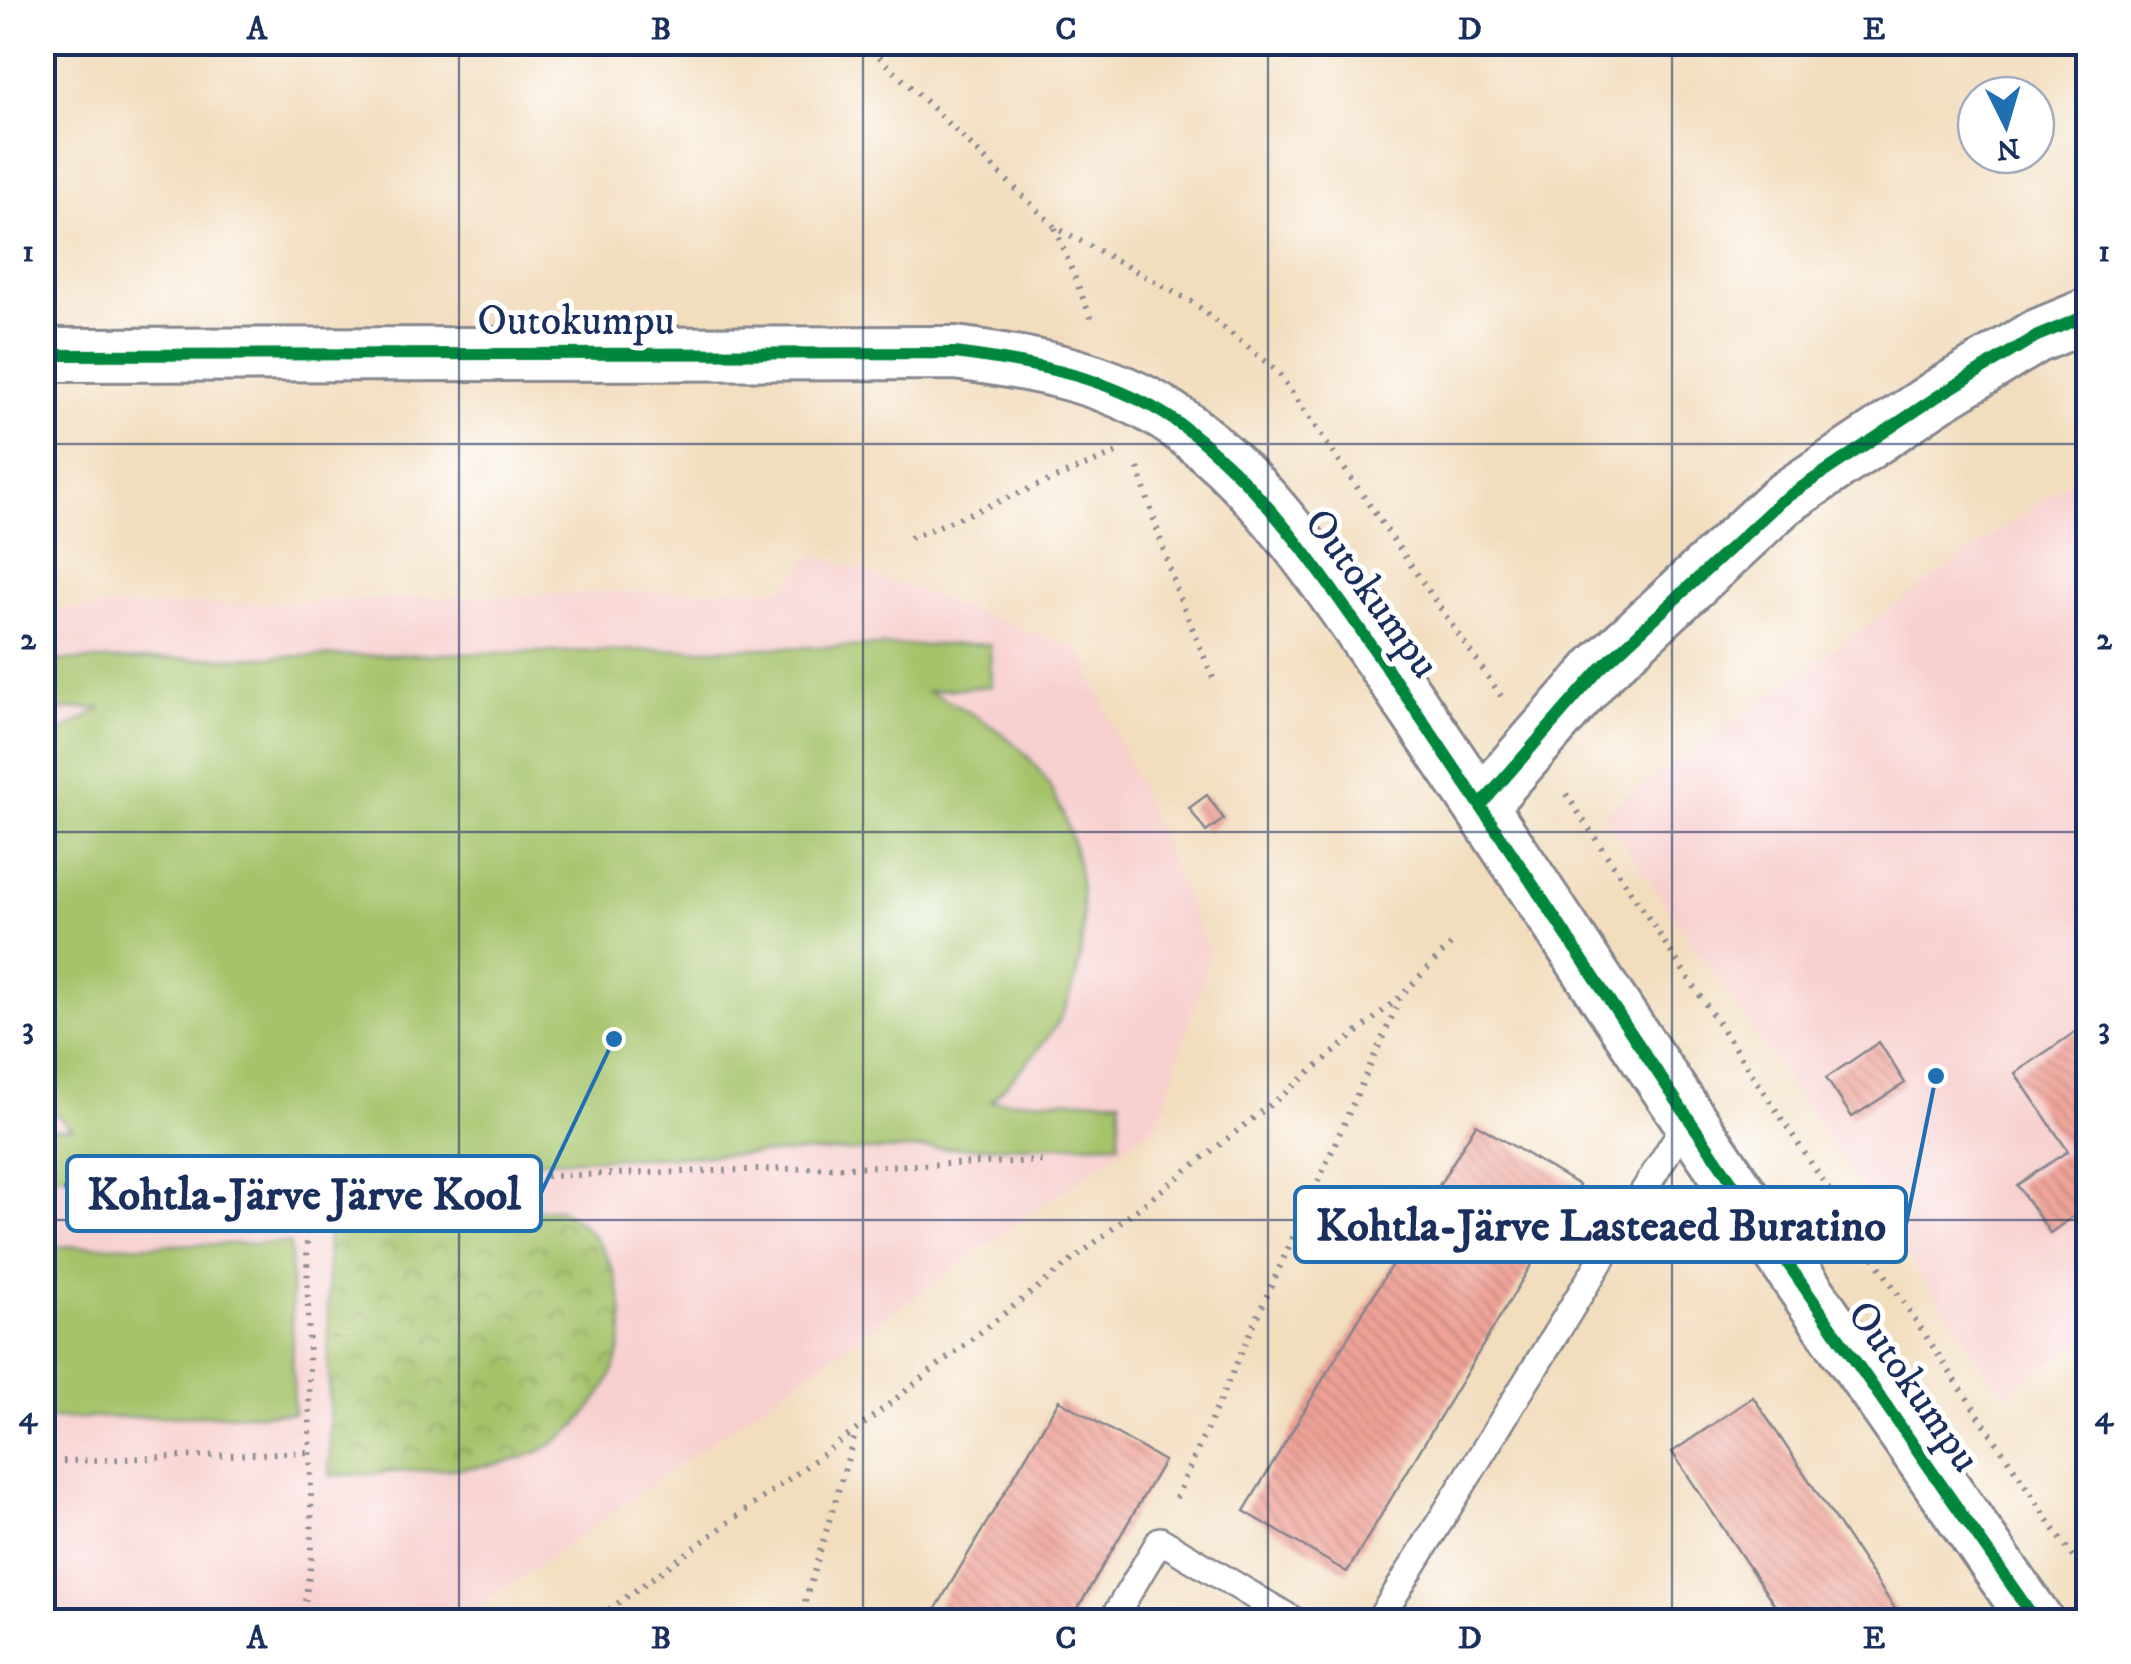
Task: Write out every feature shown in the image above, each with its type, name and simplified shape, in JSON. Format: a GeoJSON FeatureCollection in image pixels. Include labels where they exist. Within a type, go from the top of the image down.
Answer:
{"type":"FeatureCollection","features":[{"type":"Feature","properties":{"kind":"street"},"geometry":{"type":"LineString","coordinates":[[1482,805],[1600,669],[1781,501],[2018,347],[2088,315]]}},
{"type":"Feature","properties":{"kind":"street","name":"Outokumpu"},"geometry":{"type":"LineString","coordinates":[[42,355],[955,354],[1038,364],[1119,390],[1188,430],[1253,490],[1329,585],[1482,805],[1688,1119],[2037,1622]]}},
{"type":"Feature","properties":{"kind":"lane"},"geometry":{"type":"LineString","coordinates":[[1378,1622],[1688,1119]]}},
{"type":"Feature","properties":{"kind":"lane"},"geometry":{"type":"LineString","coordinates":[[1111,1622],[1160,1540],[1298,1622]]}},
{"type":"Feature","properties":{"kind":"path"},"geometry":{"type":"LineString","coordinates":[[910,538],[1131,447]]}},
{"type":"Feature","properties":{"kind":"path"},"geometry":{"type":"LineString","coordinates":[[592,1622],[856,1430],[1279,1098],[1400,997],[1456,939]]}},
{"type":"Feature","properties":{"kind":"path"},"geometry":{"type":"LineString","coordinates":[[1152,1553],[1400,997]]}},
{"type":"Feature","properties":{"kind":"path"},"geometry":{"type":"LineString","coordinates":[[42,1191],[1048,1161]]}},
{"type":"Feature","properties":{"kind":"path"},"geometry":{"type":"LineString","coordinates":[[302,1622],[312,1556],[306,1184]]}},
{"type":"Feature","properties":{"kind":"path"},"geometry":{"type":"LineString","coordinates":[[799,1622],[856,1430]]}},
{"type":"Feature","properties":{"kind":"path"},"geometry":{"type":"LineString","coordinates":[[42,1462],[309,1452]]}},
{"type":"Feature","properties":{"kind":"shaded area"},"geometry":{"type":"Polygon","coordinates":[[[2088,468],[2088,1338],[2003,1394],[1603,814],[2088,468]]]}},
{"type":"Feature","properties":{"kind":"shaded area"},"geometry":{"type":"Polygon","coordinates":[[[815,554],[1081,650],[1210,955],[1159,1122],[460,1621],[43,1621],[42,609],[783,588],[815,554]]]}},
{"type":"Feature","properties":{"kind":"green space"},"geometry":{"type":"Polygon","coordinates":[[[990,644],[991,686],[928,691],[976,716],[1033,762],[1058,802],[1069,832],[1082,896],[1079,962],[1072,992],[1060,1019],[991,1101],[1120,1099],[1119,1143],[43,1175],[43,1130],[72,1128],[43,1104],[43,747],[55,735],[102,708],[43,710],[43,661],[990,644]]]}},
{"type":"Feature","properties":{"kind":"green space"},"geometry":{"type":"Polygon","coordinates":[[[560,1209],[585,1227],[603,1250],[615,1276],[622,1307],[622,1342],[616,1363],[584,1417],[547,1447],[505,1462],[330,1476],[327,1215],[560,1209]]]}},
{"type":"Feature","properties":{"kind":"green space"},"geometry":{"type":"Polygon","coordinates":[[[290,1243],[294,1413],[43,1419],[43,1247],[290,1243]]]}},
{"type":"Feature","properties":{"kind":"building"},"geometry":{"type":"Polygon","coordinates":[[[1207,795],[1224,819],[1206,832],[1189,808],[1207,795]]]}},
{"type":"Feature","properties":{"kind":"building"},"geometry":{"type":"Polygon","coordinates":[[[2088,1023],[2088,1206],[2050,1233],[2017,1185],[2068,1151],[2015,1073],[2088,1023]]]}},
{"type":"Feature","properties":{"kind":"building"},"geometry":{"type":"Polygon","coordinates":[[[1879,1042],[1905,1083],[1852,1117],[1826,1078],[1879,1042]]]}},
{"type":"Feature","properties":{"kind":"building"},"geometry":{"type":"Polygon","coordinates":[[[1476,1124],[1579,1185],[1347,1572],[1244,1511],[1476,1124]]]}},
{"type":"Feature","properties":{"kind":"building"},"geometry":{"type":"Polygon","coordinates":[[[1753,1397],[1904,1622],[1786,1622],[1672,1452],[1753,1397]]]}},
{"type":"Feature","properties":{"kind":"building"},"geometry":{"type":"Polygon","coordinates":[[[1059,1400],[1164,1461],[1070,1622],[928,1622],[1059,1400]]]}},
{"type":"Feature","properties":{"kind":"cycle path"},"geometry":{"type":"LineString","coordinates":[[1481,805],[1600,669],[1781,501],[1938,396],[2035,337],[2088,315]]}},
{"type":"Feature","properties":{"kind":"cycle path"},"geometry":{"type":"LineString","coordinates":[[42,355],[955,353],[1078,376],[1163,413],[1245,481],[1317,569],[1745,1202],[2037,1622]]}},
{"type":"Feature","properties":{"kind":"place","name":"Kohtla-Järve Järve Kool"},"geometry":{"type":"Point","coordinates":[614,1039]}},
{"type":"Feature","properties":{"kind":"place","name":"Kohtla-Järve Lasteaed Buratino"},"geometry":{"type":"Point","coordinates":[1936,1076]}}]}
